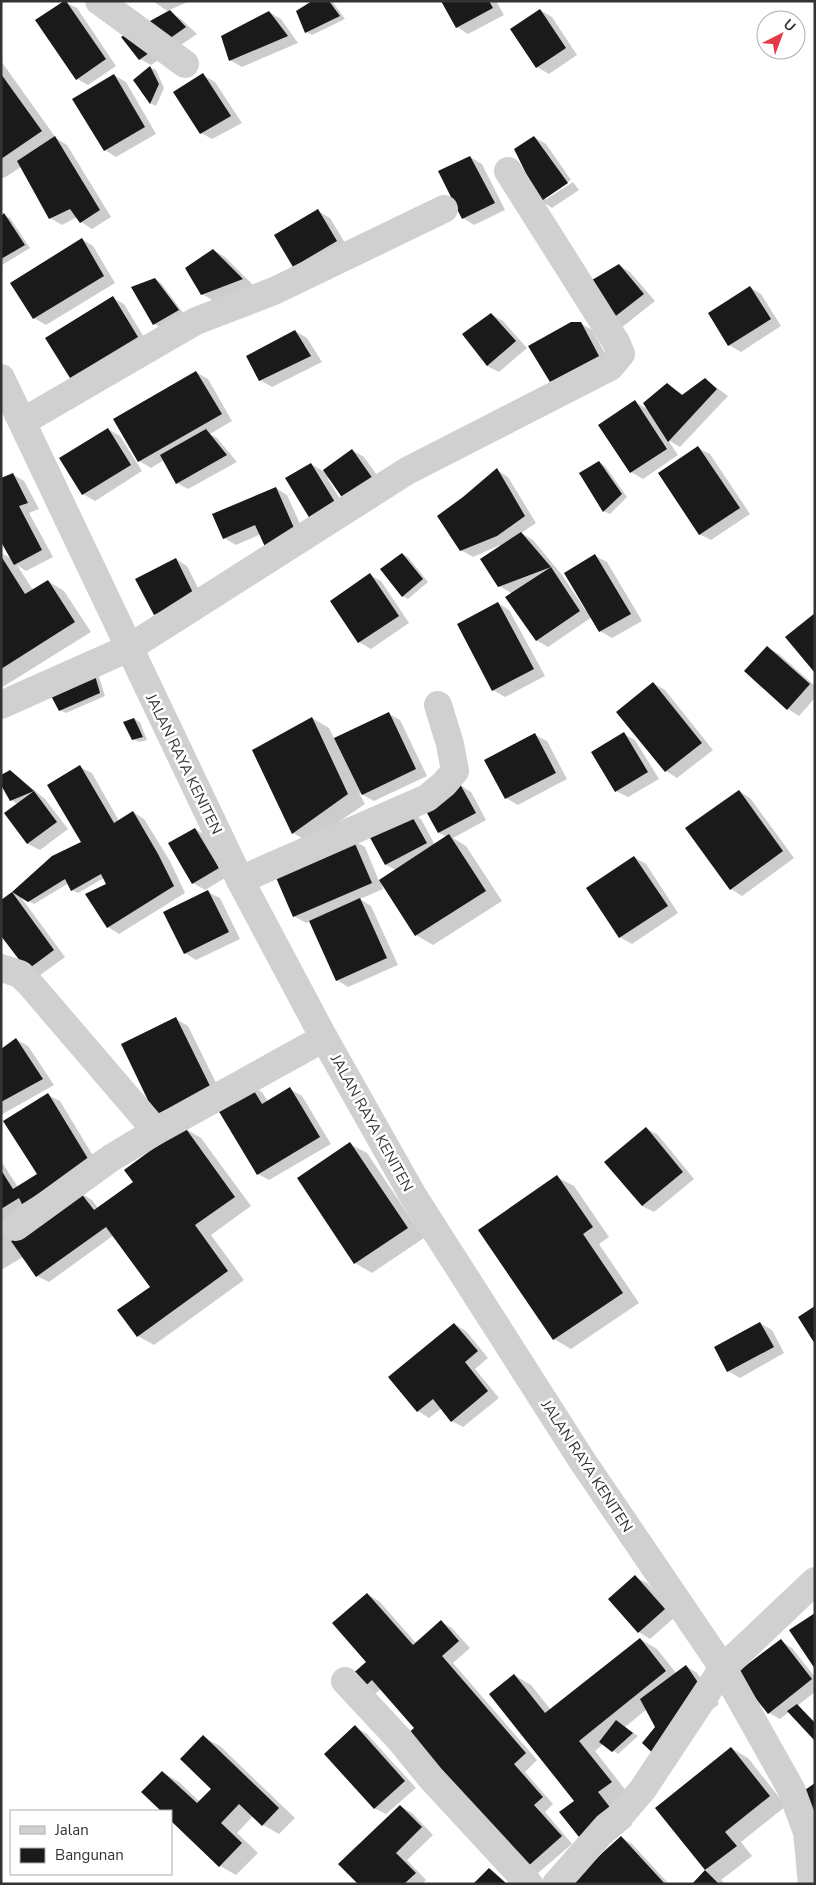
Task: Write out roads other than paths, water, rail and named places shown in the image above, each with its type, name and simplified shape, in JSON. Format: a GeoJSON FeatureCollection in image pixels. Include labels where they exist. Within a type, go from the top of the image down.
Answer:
{"type":"FeatureCollection","features":[{"type":"Feature","properties":{"kind":"street"},"geometry":{"type":"LineString","coordinates":[[99,1],[185,64]]}},
{"type":"Feature","properties":{"kind":"street"},"geometry":{"type":"LineString","coordinates":[[1,705],[129,648],[407,471],[610,367],[621,354],[616,342],[508,171]]}},
{"type":"Feature","properties":{"kind":"street"},"geometry":{"type":"LineString","coordinates":[[22,422],[196,322],[274,291],[444,209]]}},
{"type":"Feature","properties":{"kind":"street","name":"JALAN RAYA KENITEN"},"geometry":{"type":"LineString","coordinates":[[1,378],[240,880],[324,1038],[412,1194],[584,1462],[722,1668],[791,1789],[811,1836],[812,1884]]}},
{"type":"Feature","properties":{"kind":"street"},"geometry":{"type":"LineString","coordinates":[[240,880],[427,798],[444,784],[455,771],[450,744],[438,704]]}},
{"type":"Feature","properties":{"kind":"street"},"geometry":{"type":"LineString","coordinates":[[1,968],[20,974],[30,984],[156,1131]]}},
{"type":"Feature","properties":{"kind":"street"},"geometry":{"type":"LineString","coordinates":[[16,1227],[111,1158],[324,1038]]}},
{"type":"Feature","properties":{"kind":"street"},"geometry":{"type":"LineString","coordinates":[[556,1884],[607,1826],[620,1816],[643,1789],[722,1668],[815,1582]]}},
{"type":"Feature","properties":{"kind":"street"},"geometry":{"type":"LineString","coordinates":[[345,1681],[400,1740],[431,1778],[530,1884]]}}]}
